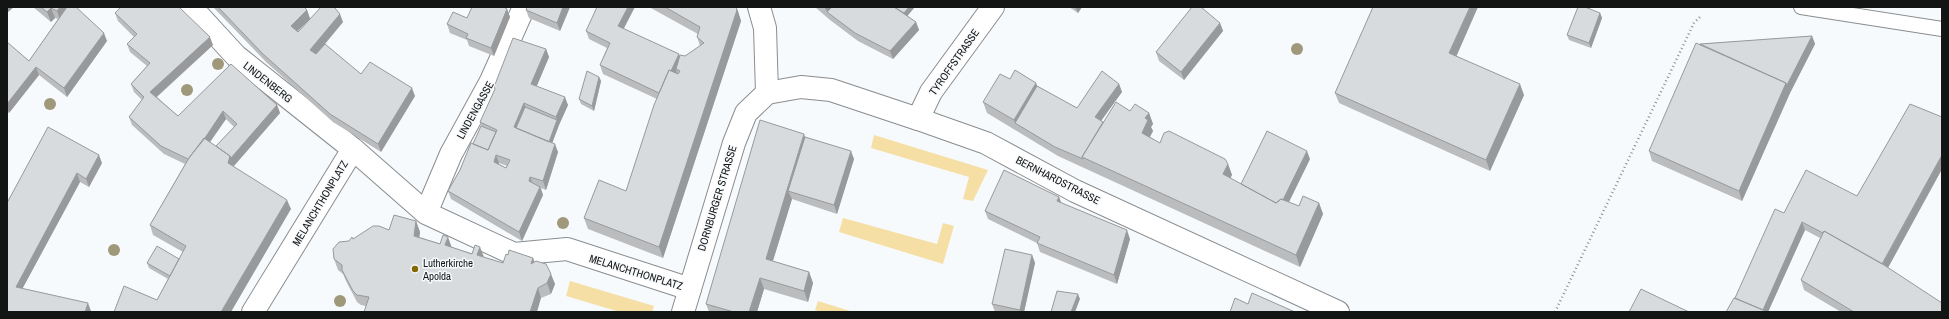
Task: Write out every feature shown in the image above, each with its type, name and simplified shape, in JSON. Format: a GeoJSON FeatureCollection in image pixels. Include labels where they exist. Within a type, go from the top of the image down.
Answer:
{"type":"FeatureCollection","features":[{"type":"Feature","properties":{"kind":"street","name":"LINDENBERG"},"geometry":{"type":"LineString","coordinates":[[191,7],[236,56],[353,149]]}},
{"type":"Feature","properties":{"kind":"street","name":"LINDENGASSE"},"geometry":{"type":"LineString","coordinates":[[426,213],[451,154],[491,81],[524,7]]}},
{"type":"Feature","properties":{"kind":"street"},"geometry":{"type":"LineString","coordinates":[[759,7],[765,28],[767,93]]}},
{"type":"Feature","properties":{"kind":"street","name":"TYROFFSTRASSE"},"geometry":{"type":"LineString","coordinates":[[918,119],[931,92],[993,7]]}},
{"type":"Feature","properties":{"kind":"street","name":"BERNHARDSTRASSE"},"geometry":{"type":"LineString","coordinates":[[767,93],[801,87],[831,90],[986,143],[1075,191],[1338,312]]}},
{"type":"Feature","properties":{"kind":"street","name":"DORNBURGER STRASSE"},"geometry":{"type":"LineString","coordinates":[[683,312],[734,143],[746,113],[767,93]]}},
{"type":"Feature","properties":{"kind":"street","name":"MELANCHTHONPLATZ"},"geometry":{"type":"LineString","coordinates":[[254,312],[353,149],[426,213],[514,254],[567,250],[690,288]]}},
{"type":"Feature","properties":{"kind":"lane"},"geometry":{"type":"LineString","coordinates":[[1807,8],[1942,28]]}},
{"type":"Feature","properties":{"kind":"path"},"geometry":{"type":"LineString","coordinates":[[1555,312],[1694,23],[1701,16]]}},
{"type":"Feature","properties":{"kind":"shaded area"},"geometry":{"type":"Polygon","coordinates":[[[874,135],[988,170],[973,201],[963,199],[969,177],[871,148],[874,135]]]}},
{"type":"Feature","properties":{"kind":"shaded area"},"geometry":{"type":"Polygon","coordinates":[[[843,218],[937,244],[943,223],[954,226],[943,264],[839,232],[843,218]]]}},
{"type":"Feature","properties":{"kind":"shaded area"},"geometry":{"type":"Polygon","coordinates":[[[570,281],[654,306],[652,312],[620,312],[566,296],[570,281]]]}},
{"type":"Feature","properties":{"kind":"shaded area"},"geometry":{"type":"Polygon","coordinates":[[[818,301],[853,312],[821,312],[815,310],[818,301]]]}},
{"type":"Feature","properties":{"kind":"building"},"geometry":{"type":"Polygon","coordinates":[[[41,7],[60,7],[57,11],[51,8],[47,12],[41,7]]]}},
{"type":"Feature","properties":{"kind":"building"},"geometry":{"type":"Polygon","coordinates":[[[67,7],[76,7],[104,33],[64,88],[36,67],[7,104],[7,42],[29,61],[67,7]]]}},
{"type":"Feature","properties":{"kind":"building"},"geometry":{"type":"Polygon","coordinates":[[[121,7],[179,7],[210,37],[150,92],[178,116],[231,64],[277,105],[231,158],[216,146],[237,124],[223,111],[205,138],[188,159],[161,146],[129,117],[144,97],[131,84],[150,63],[127,44],[137,34],[115,13],[121,7]]]}},
{"type":"Feature","properties":{"kind":"building"},"geometry":{"type":"Polygon","coordinates":[[[218,7],[304,7],[307,10],[291,26],[298,32],[321,7],[334,7],[340,14],[310,50],[316,54],[325,44],[361,74],[370,62],[412,88],[378,144],[330,114],[263,54],[218,7]]]}},
{"type":"Feature","properties":{"kind":"building"},"geometry":{"type":"Polygon","coordinates":[[[472,7],[504,7],[507,9],[491,48],[466,38],[468,34],[447,24],[453,12],[467,18],[472,7]]]}},
{"type":"Feature","properties":{"kind":"building"},"geometry":{"type":"Polygon","coordinates":[[[527,7],[563,7],[557,23],[526,10],[527,7]]]}},
{"type":"Feature","properties":{"kind":"building"},"geometry":{"type":"Polygon","coordinates":[[[597,7],[628,7],[618,26],[679,54],[671,71],[669,70],[659,93],[600,65],[610,43],[586,31],[597,7]]]}},
{"type":"Feature","properties":{"kind":"building"},"geometry":{"type":"Polygon","coordinates":[[[665,7],[736,7],[737,10],[659,247],[584,218],[599,180],[626,191],[654,105],[669,70],[678,74],[680,71],[676,69],[680,55],[685,56],[704,43],[697,37],[700,27],[665,7]]]}},
{"type":"Feature","properties":{"kind":"building"},"geometry":{"type":"Polygon","coordinates":[[[832,7],[894,7],[916,22],[890,51],[855,33],[827,12],[832,7]]]}},
{"type":"Feature","properties":{"kind":"building"},"geometry":{"type":"Polygon","coordinates":[[[894,7],[909,7],[904,13],[894,7]]]}},
{"type":"Feature","properties":{"kind":"building"},"geometry":{"type":"Polygon","coordinates":[[[1192,7],[1201,7],[1220,23],[1181,72],[1156,52],[1192,7]]]}},
{"type":"Feature","properties":{"kind":"building"},"geometry":{"type":"Polygon","coordinates":[[[1373,7],[1470,7],[1449,53],[1520,84],[1486,160],[1335,93],[1373,7]]]}},
{"type":"Feature","properties":{"kind":"building"},"geometry":{"type":"Polygon","coordinates":[[[1578,7],[1585,7],[1600,13],[1589,43],[1567,35],[1578,7]]]}},
{"type":"Feature","properties":{"kind":"building"},"geometry":{"type":"Polygon","coordinates":[[[1812,36],[1787,85],[1786,83],[1700,44],[1812,36]]]}},
{"type":"Feature","properties":{"kind":"building"},"geometry":{"type":"Polygon","coordinates":[[[513,38],[546,49],[531,84],[565,97],[556,117],[524,103],[514,127],[555,144],[543,181],[530,177],[529,181],[540,187],[519,232],[448,191],[460,170],[471,143],[488,150],[497,130],[480,122],[495,89],[494,87],[513,38]],[[496,155],[494,162],[506,168],[510,160],[496,155]]]}},
{"type":"Feature","properties":{"kind":"building"},"geometry":{"type":"Polygon","coordinates":[[[1696,43],[1786,83],[1739,191],[1649,151],[1696,43]]]}},
{"type":"Feature","properties":{"kind":"building"},"geometry":{"type":"Polygon","coordinates":[[[1015,70],[1036,83],[1014,120],[983,102],[1000,74],[1010,79],[1015,70]]]}},
{"type":"Feature","properties":{"kind":"building"},"geometry":{"type":"Polygon","coordinates":[[[587,71],[599,77],[592,106],[579,99],[587,71]]]}},
{"type":"Feature","properties":{"kind":"building"},"geometry":{"type":"Polygon","coordinates":[[[1102,71],[1119,84],[1095,117],[1103,122],[1082,157],[1083,159],[1055,147],[1015,123],[1037,86],[1077,108],[1102,71]]]}},
{"type":"Feature","properties":{"kind":"building"},"geometry":{"type":"Polygon","coordinates":[[[1116,102],[1130,111],[1135,104],[1149,113],[1145,118],[1148,120],[1142,133],[1160,143],[1164,133],[1169,131],[1225,159],[1228,164],[1223,174],[1276,203],[1281,199],[1299,206],[1303,196],[1319,203],[1296,255],[1082,157],[1116,102]]]}},
{"type":"Feature","properties":{"kind":"building"},"geometry":{"type":"Polygon","coordinates":[[[1910,104],[1942,117],[1942,155],[1882,264],[1824,231],[1823,233],[1802,222],[1763,310],[1735,298],[1775,209],[1784,213],[1806,170],[1857,196],[1910,104]]]}},
{"type":"Feature","properties":{"kind":"building"},"geometry":{"type":"Polygon","coordinates":[[[525,107],[557,120],[549,142],[516,128],[525,107]]]}},
{"type":"Feature","properties":{"kind":"building"},"geometry":{"type":"Polygon","coordinates":[[[760,120],[804,134],[766,259],[809,272],[804,291],[760,278],[749,312],[734,312],[706,304],[760,120]]]}},
{"type":"Feature","properties":{"kind":"building"},"geometry":{"type":"Polygon","coordinates":[[[481,126],[496,132],[488,150],[473,144],[481,126]]]}},
{"type":"Feature","properties":{"kind":"building"},"geometry":{"type":"Polygon","coordinates":[[[48,127],[99,155],[86,179],[77,173],[16,287],[88,303],[85,312],[7,312],[7,203],[48,127]]]}},
{"type":"Feature","properties":{"kind":"building"},"geometry":{"type":"Polygon","coordinates":[[[1267,131],[1307,151],[1283,200],[1281,199],[1276,203],[1241,184],[1267,131]]]}},
{"type":"Feature","properties":{"kind":"building"},"geometry":{"type":"Polygon","coordinates":[[[805,137],[851,151],[834,205],[788,191],[805,137]]]}},
{"type":"Feature","properties":{"kind":"building"},"geometry":{"type":"Polygon","coordinates":[[[204,138],[230,156],[228,163],[287,200],[221,312],[114,312],[124,286],[157,300],[186,246],[150,225],[189,158],[204,138]]]}},
{"type":"Feature","properties":{"kind":"building"},"geometry":{"type":"Polygon","coordinates":[[[1004,170],[1059,197],[1057,201],[1127,230],[1114,275],[1037,243],[1040,237],[985,211],[1004,170]]]}},
{"type":"Feature","properties":{"kind":"building","name":"Lutherkirche Apolda"},"geometry":{"type":"Polygon","coordinates":[[[394,215],[416,221],[414,236],[440,244],[443,235],[448,237],[445,245],[472,254],[475,245],[480,247],[477,255],[503,263],[509,250],[533,258],[531,264],[536,261],[546,264],[551,274],[547,283],[538,288],[530,312],[364,312],[369,297],[357,295],[353,291],[342,270],[342,265],[334,259],[333,249],[339,242],[349,241],[352,237],[353,239],[373,226],[379,226],[389,230],[394,215]]]}},
{"type":"Feature","properties":{"kind":"building"},"geometry":{"type":"Polygon","coordinates":[[[1824,231],[1881,263],[1942,303],[1942,312],[1854,312],[1801,280],[1824,231]]]}},
{"type":"Feature","properties":{"kind":"building"},"geometry":{"type":"Polygon","coordinates":[[[157,246],[179,259],[170,276],[147,263],[157,246]]]}},
{"type":"Feature","properties":{"kind":"building"},"geometry":{"type":"Polygon","coordinates":[[[1005,249],[1032,255],[1020,310],[992,304],[1005,249]]]}},
{"type":"Feature","properties":{"kind":"building"},"geometry":{"type":"Polygon","coordinates":[[[1641,289],[1689,312],[1629,312],[1641,289]]]}},
{"type":"Feature","properties":{"kind":"building"},"geometry":{"type":"Polygon","coordinates":[[[1057,291],[1078,294],[1071,312],[1051,312],[1057,291]]]}},
{"type":"Feature","properties":{"kind":"building"},"geometry":{"type":"Polygon","coordinates":[[[1252,293],[1295,312],[1230,312],[1235,298],[1248,304],[1252,293]]]}},
{"type":"Feature","properties":{"kind":"building"},"geometry":{"type":"Polygon","coordinates":[[[1734,298],[1768,312],[1726,312],[1734,298]]]}},
{"type":"Feature","properties":{"kind":"place","name":"Lutherkirche Apolda"},"geometry":{"type":"Point","coordinates":[415,269]}}]}
